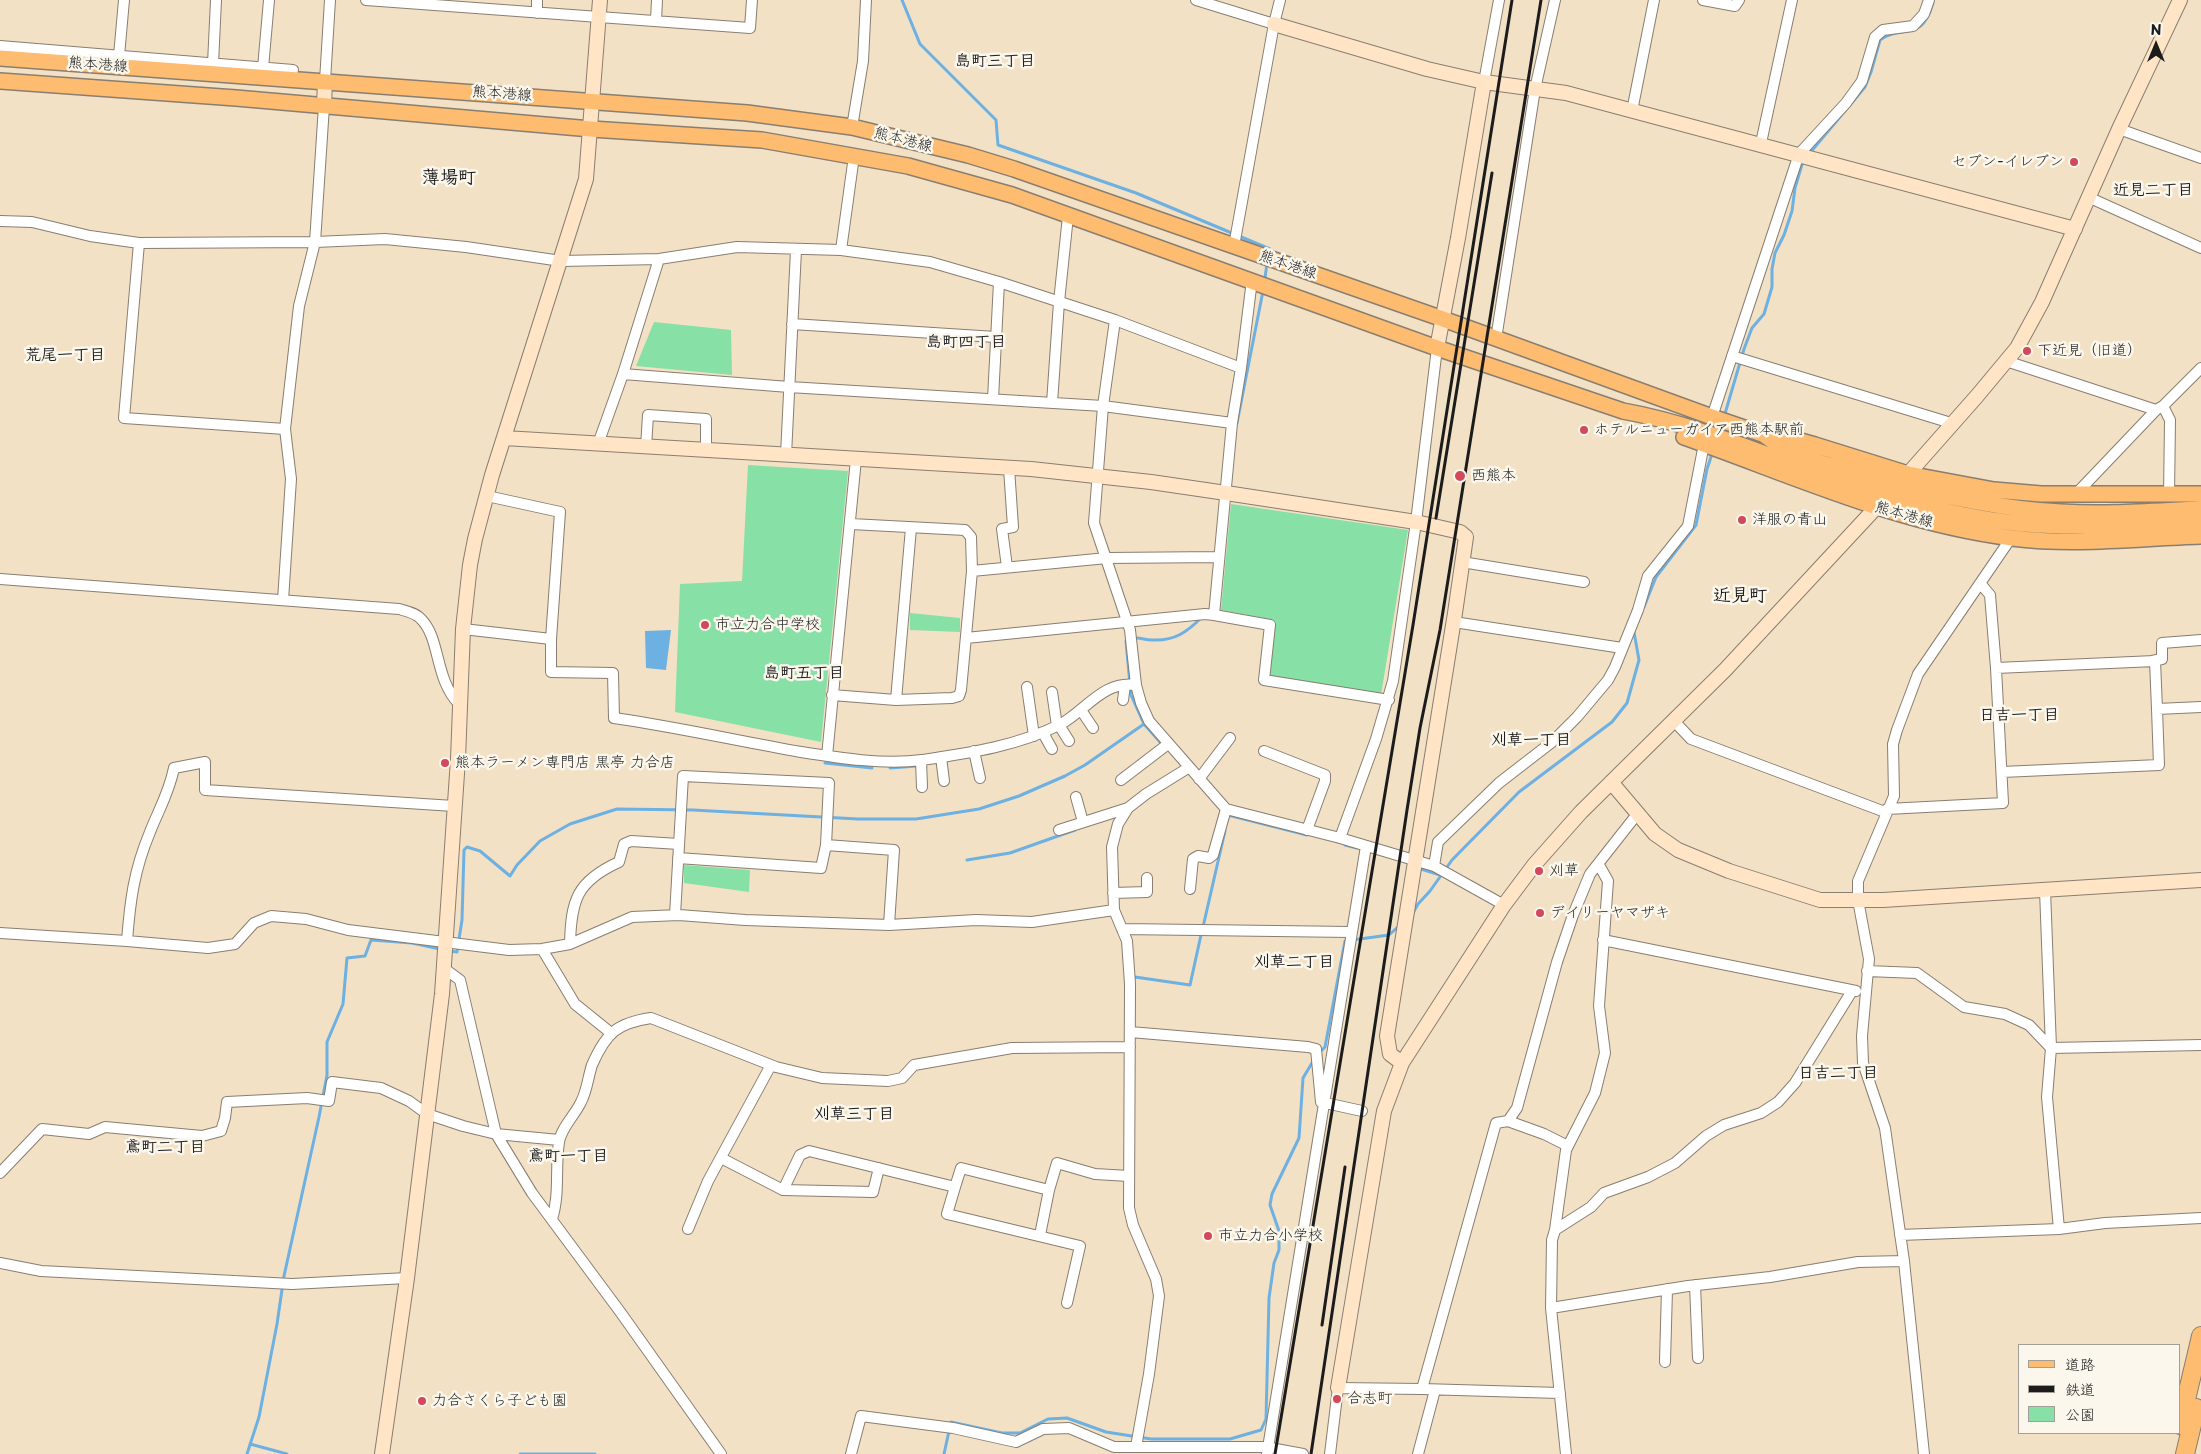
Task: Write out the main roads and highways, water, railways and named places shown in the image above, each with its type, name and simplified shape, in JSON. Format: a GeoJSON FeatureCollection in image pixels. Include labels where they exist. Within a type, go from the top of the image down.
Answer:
{"type":"FeatureCollection","features":[{"type":"Feature","properties":{"kind":"highway"},"geometry":{"type":"LineString","coordinates":[[2181,1421],[2201,1336]]}},
{"type":"Feature","properties":{"kind":"highway"},"geometry":{"type":"LineString","coordinates":[[2185,1454],[2201,1388]]}},
{"type":"Feature","properties":{"kind":"highway"},"geometry":{"type":"LineString","coordinates":[[2173,1454],[2178,1434]]}},
{"type":"Feature","properties":{"kind":"main road","name":"熊本港線"},"geometry":{"type":"LineString","coordinates":[[0,58],[593,100],[747,113],[852,127],[968,155],[1014,169],[1443,319],[1712,417],[1762,434],[1780,434],[1903,480],[1992,504],[2062,512],[2194,516]]}},
{"type":"Feature","properties":{"kind":"main road","name":"熊本港線"},"geometry":{"type":"LineString","coordinates":[[0,81],[591,129],[762,140],[908,166],[1012,196],[1252,280],[1437,348],[1623,411],[1650,416],[1700,432],[1886,496],[1942,510],[2038,525],[2086,527],[2194,516]]}},
{"type":"Feature","properties":{"kind":"main road","name":"熊本港線"},"geometry":{"type":"LineString","coordinates":[[1623,411],[1645,424],[1876,508],[1940,525],[2012,538],[2059,542],[2201,536]]}},
{"type":"Feature","properties":{"kind":"main road","name":"熊本港線"},"geometry":{"type":"LineString","coordinates":[[1903,480],[1994,490],[2075,495],[2169,496],[2201,494]]}},
{"type":"Feature","properties":{"kind":"water"},"geometry":{"type":"Polygon","coordinates":[[[671,630],[666,670],[646,668],[645,631],[671,630]]]}},
{"type":"Feature","properties":{"kind":"waterway"},"geometry":{"type":"LineString","coordinates":[[902,0],[920,44],[996,120],[998,145],[1136,193],[1270,249],[1269,255]]}},
{"type":"Feature","properties":{"kind":"waterway"},"geometry":{"type":"LineString","coordinates":[[1809,154],[1865,87],[1880,40],[1889,35],[1911,31],[1923,24],[1933,3]]}},
{"type":"Feature","properties":{"kind":"waterway"},"geometry":{"type":"LineString","coordinates":[[1724,417],[1752,328],[1764,314],[1772,287],[1772,269],[1775,253],[1784,235],[1792,211],[1795,188],[1803,161]]}},
{"type":"Feature","properties":{"kind":"waterway"},"geometry":{"type":"LineString","coordinates":[[1265,278],[1267,263]]}},
{"type":"Feature","properties":{"kind":"waterway"},"geometry":{"type":"LineString","coordinates":[[1237,423],[1263,291]]}},
{"type":"Feature","properties":{"kind":"waterway"},"geometry":{"type":"LineString","coordinates":[[1644,607],[1656,577],[1696,525],[1707,469],[1713,451]]}},
{"type":"Feature","properties":{"kind":"waterway"},"geometry":{"type":"LineString","coordinates":[[449,951],[457,952],[462,920],[464,850],[467,847],[480,851],[510,876],[517,865],[540,841],[570,824],[617,809],[693,810],[858,819],[916,819],[979,809],[1019,796],[1065,776],[1085,765],[1144,724],[1131,695],[1126,641],[1137,638],[1148,640],[1168,639],[1186,631],[1202,617]]}},
{"type":"Feature","properties":{"kind":"waterway"},"geometry":{"type":"LineString","coordinates":[[1413,913],[1452,860],[1519,792],[1612,722],[1627,703],[1639,660],[1634,632]]}},
{"type":"Feature","properties":{"kind":"waterway"},"geometry":{"type":"LineString","coordinates":[[1144,724],[1160,742]]}},
{"type":"Feature","properties":{"kind":"waterway"},"geometry":{"type":"LineString","coordinates":[[825,763],[872,768]]}},
{"type":"Feature","properties":{"kind":"waterway"},"geometry":{"type":"LineString","coordinates":[[890,768],[917,766]]}},
{"type":"Feature","properties":{"kind":"waterway"},"geometry":{"type":"LineString","coordinates":[[1228,815],[1307,835]]}},
{"type":"Feature","properties":{"kind":"waterway"},"geometry":{"type":"LineString","coordinates":[[967,860],[1010,853],[1075,830]]}},
{"type":"Feature","properties":{"kind":"waterway"},"geometry":{"type":"LineString","coordinates":[[1203,927],[1225,831]]}},
{"type":"Feature","properties":{"kind":"waterway"},"geometry":{"type":"LineString","coordinates":[[1345,845],[1357,848]]}},
{"type":"Feature","properties":{"kind":"waterway"},"geometry":{"type":"LineString","coordinates":[[1421,869],[1440,875]]}},
{"type":"Feature","properties":{"kind":"waterway"},"geometry":{"type":"LineString","coordinates":[[1319,1053],[1325,1047],[1345,941],[1389,935],[1400,925]]}},
{"type":"Feature","properties":{"kind":"waterway"},"geometry":{"type":"LineString","coordinates":[[1135,977],[1190,985],[1201,935]]}},
{"type":"Feature","properties":{"kind":"waterway"},"geometry":{"type":"LineString","coordinates":[[247,1454],[259,1417],[284,1276],[319,1117],[327,1075],[327,1042],[343,1004],[347,958],[365,956],[371,940],[412,943],[440,949]]}},
{"type":"Feature","properties":{"kind":"waterway"},"geometry":{"type":"LineString","coordinates":[[944,1454],[951,1422],[1002,1433],[1020,1433],[1048,1419],[1067,1418],[1106,1432],[1151,1439],[1230,1439],[1261,1430],[1266,1419],[1269,1298],[1274,1263],[1279,1250],[1279,1231],[1270,1205],[1272,1194],[1299,1138],[1303,1078],[1315,1058]]}},
{"type":"Feature","properties":{"kind":"waterway"},"geometry":{"type":"LineString","coordinates":[[250,1444],[287,1454]]}},
{"type":"Feature","properties":{"kind":"waterway"},"geometry":{"type":"LineString","coordinates":[[520,1454],[595,1454]]}},
{"type":"Feature","properties":{"kind":"railway"},"geometry":{"type":"LineString","coordinates":[[1275,1454],[1413,625],[1512,0]]}},
{"type":"Feature","properties":{"kind":"railway"},"geometry":{"type":"LineString","coordinates":[[1311,1454],[1407,810],[1420,728],[1440,630],[1541,0]]}},
{"type":"Feature","properties":{"kind":"railway"},"geometry":{"type":"LineString","coordinates":[[1436,518],[1492,173]]}},
{"type":"Feature","properties":{"kind":"railway"},"geometry":{"type":"LineString","coordinates":[[1322,1325],[1345,1167]]}},
{"type":"Feature","properties":{"kind":"place","name":"セブン-イレブン"},"geometry":{"type":"Point","coordinates":[2074,162]}},
{"type":"Feature","properties":{"kind":"place","name":"下近見（旧道）"},"geometry":{"type":"Point","coordinates":[2027,351]}},
{"type":"Feature","properties":{"kind":"place","name":"ホテルニューガイア西熊本駅前"},"geometry":{"type":"Point","coordinates":[1584,430]}},
{"type":"Feature","properties":{"kind":"place","name":"西熊本"},"geometry":{"type":"Point","coordinates":[1460,476]}},
{"type":"Feature","properties":{"kind":"place","name":"洋服の青山"},"geometry":{"type":"Point","coordinates":[1742,520]}},
{"type":"Feature","properties":{"kind":"place","name":"市立力合中学校"},"geometry":{"type":"Point","coordinates":[705,625]}},
{"type":"Feature","properties":{"kind":"place","name":"熊本ラーメン専門店 黒亭 力合店"},"geometry":{"type":"Point","coordinates":[445,763]}},
{"type":"Feature","properties":{"kind":"place","name":"刈草"},"geometry":{"type":"Point","coordinates":[1539,871]}},
{"type":"Feature","properties":{"kind":"place","name":"デイリーヤマザキ"},"geometry":{"type":"Point","coordinates":[1540,913]}},
{"type":"Feature","properties":{"kind":"place","name":"市立力合小学校"},"geometry":{"type":"Point","coordinates":[1208,1236]}},
{"type":"Feature","properties":{"kind":"place","name":"合志町"},"geometry":{"type":"Point","coordinates":[1337,1399]}},
{"type":"Feature","properties":{"kind":"place","name":"力合さくら子ども園"},"geometry":{"type":"Point","coordinates":[422,1401]}},
{"type":"Feature","properties":{"kind":"district","name":"島町三丁目"},"geometry":{"type":"Point","coordinates":[995,62]}},
{"type":"Feature","properties":{"kind":"district","name":"薄場町"},"geometry":{"type":"Point","coordinates":[449,178]}},
{"type":"Feature","properties":{"kind":"district","name":"近見二丁目"},"geometry":{"type":"Point","coordinates":[2153,191]}},
{"type":"Feature","properties":{"kind":"district","name":"島町四丁目"},"geometry":{"type":"Point","coordinates":[966,343]}},
{"type":"Feature","properties":{"kind":"district","name":"荒尾一丁目"},"geometry":{"type":"Point","coordinates":[65,356]}},
{"type":"Feature","properties":{"kind":"district","name":"近見町"},"geometry":{"type":"Point","coordinates":[1740,596]}},
{"type":"Feature","properties":{"kind":"district","name":"島町五丁目"},"geometry":{"type":"Point","coordinates":[804,674]}},
{"type":"Feature","properties":{"kind":"district","name":"日吉一丁目"},"geometry":{"type":"Point","coordinates":[2019,716]}},
{"type":"Feature","properties":{"kind":"district","name":"刈草一丁目"},"geometry":{"type":"Point","coordinates":[1531,741]}},
{"type":"Feature","properties":{"kind":"district","name":"刈草二丁目"},"geometry":{"type":"Point","coordinates":[1294,963]}},
{"type":"Feature","properties":{"kind":"district","name":"日吉二丁目"},"geometry":{"type":"Point","coordinates":[1838,1074]}},
{"type":"Feature","properties":{"kind":"district","name":"刈草三丁目"},"geometry":{"type":"Point","coordinates":[854,1115]}},
{"type":"Feature","properties":{"kind":"district","name":"鳶町二丁目"},"geometry":{"type":"Point","coordinates":[165,1148]}},
{"type":"Feature","properties":{"kind":"district","name":"鳶町一丁目"},"geometry":{"type":"Point","coordinates":[568,1157]}}]}
